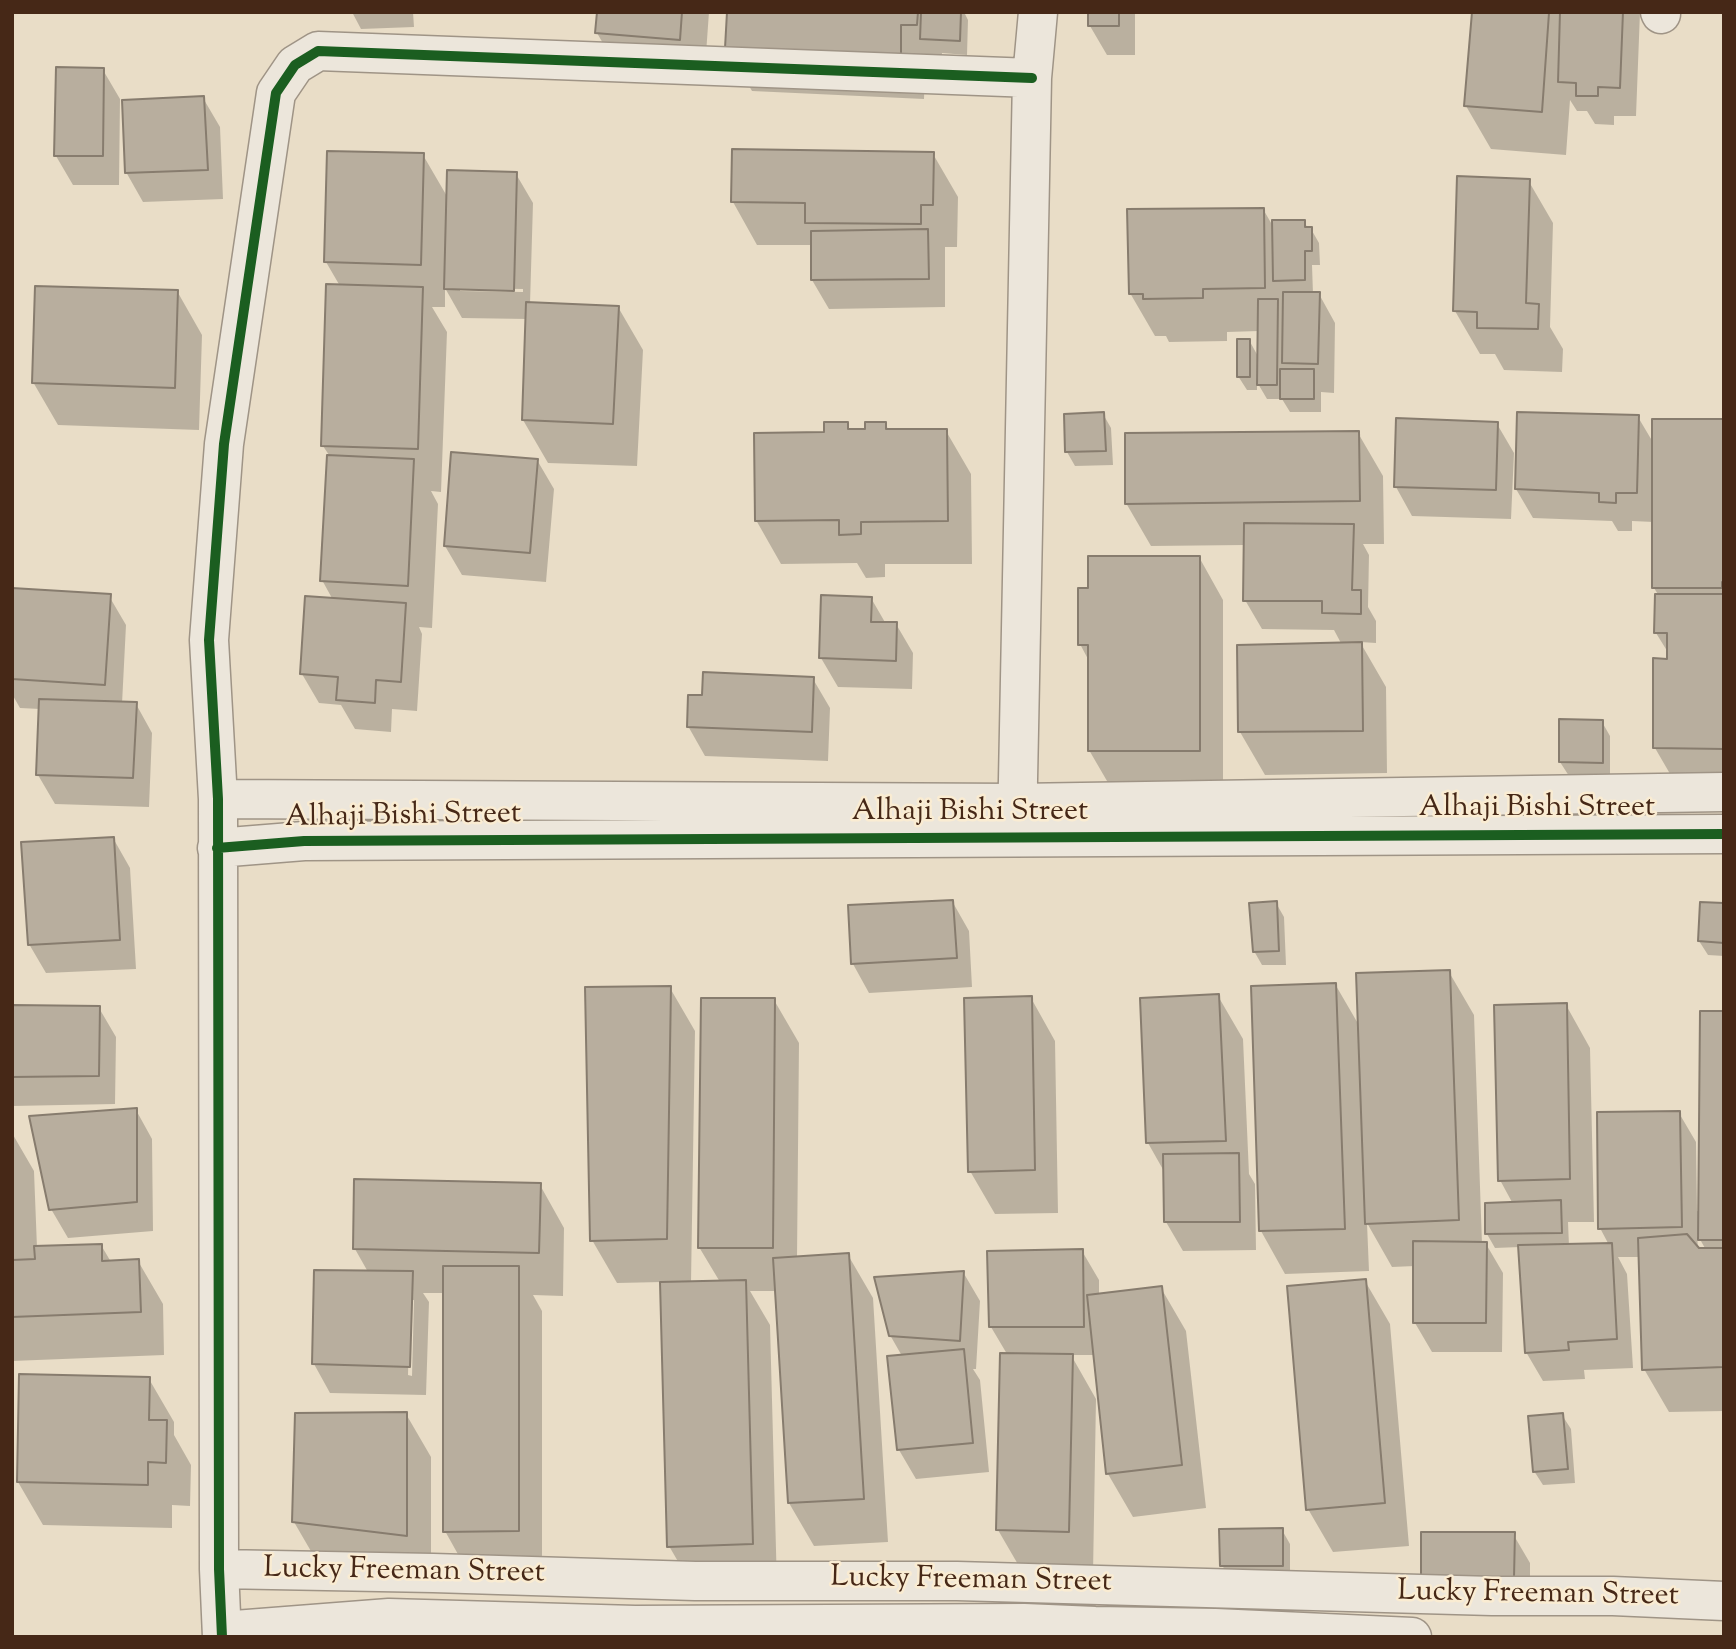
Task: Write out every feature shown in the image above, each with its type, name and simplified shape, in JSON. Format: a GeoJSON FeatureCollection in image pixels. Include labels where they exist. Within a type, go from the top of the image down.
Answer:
{"type":"FeatureCollection","features":[{"type":"Feature","properties":{"kind":"street"},"geometry":{"type":"LineString","coordinates":[[1017,820],[1031,78],[1038,12]]}},
{"type":"Feature","properties":{"kind":"street"},"geometry":{"type":"LineString","coordinates":[[222,1634],[219,1569],[218,799],[209,640],[224,444],[276,93],[295,65],[318,51],[1031,78]]}},
{"type":"Feature","properties":{"kind":"street","name":"Alhaji Bishi Street"},"geometry":{"type":"LineString","coordinates":[[217,848],[304,841],[1017,820],[1724,792]]}},
{"type":"Feature","properties":{"kind":"street","name":"Alhaji Bishi Street"},"geometry":{"type":"LineString","coordinates":[[218,799],[1017,820],[1724,834]]}},
{"type":"Feature","properties":{"kind":"street","name":"Lucky Freeman Street"},"geometry":{"type":"LineString","coordinates":[[219,1569],[695,1581],[957,1581],[1492,1596],[1613,1596],[1724,1601]]}},
{"type":"Feature","properties":{"kind":"street","name":"Lucky Freeman Street"},"geometry":{"type":"LineString","coordinates":[[222,1634],[389,1618],[635,1625],[1024,1623],[1412,1637]]}},
{"type":"Feature","properties":{"kind":"building"},"geometry":{"type":"Polygon","coordinates":[[[597,12],[682,12],[680,40],[595,33],[597,12]]]}},
{"type":"Feature","properties":{"kind":"building"},"geometry":{"type":"Polygon","coordinates":[[[727,12],[918,12],[917,25],[901,25],[901,56],[725,48],[727,12]]]}},
{"type":"Feature","properties":{"kind":"building"},"geometry":{"type":"Polygon","coordinates":[[[921,12],[961,12],[960,41],[920,39],[921,12]]]}},
{"type":"Feature","properties":{"kind":"building"},"geometry":{"type":"Polygon","coordinates":[[[1088,12],[1119,12],[1119,26],[1088,26],[1088,12]]]}},
{"type":"Feature","properties":{"kind":"building"},"geometry":{"type":"Polygon","coordinates":[[[1472,12],[1549,13],[1542,112],[1464,106],[1472,12]]]}},
{"type":"Feature","properties":{"kind":"building"},"geometry":{"type":"Polygon","coordinates":[[[1560,12],[1623,12],[1620,88],[1598,87],[1598,96],[1576,96],[1576,83],[1558,82],[1560,12]]]}},
{"type":"Feature","properties":{"kind":"building"},"geometry":{"type":"Polygon","coordinates":[[[56,67],[104,68],[103,156],[54,156],[56,67]]]}},
{"type":"Feature","properties":{"kind":"building"},"geometry":{"type":"Polygon","coordinates":[[[204,96],[208,170],[125,173],[122,100],[204,96]]]}},
{"type":"Feature","properties":{"kind":"building"},"geometry":{"type":"Polygon","coordinates":[[[732,149],[934,152],[933,205],[921,205],[921,224],[805,223],[805,203],[731,202],[732,149]]]}},
{"type":"Feature","properties":{"kind":"building"},"geometry":{"type":"Polygon","coordinates":[[[327,151],[424,153],[421,265],[324,262],[327,151]]]}},
{"type":"Feature","properties":{"kind":"building"},"geometry":{"type":"Polygon","coordinates":[[[447,170],[517,172],[514,291],[444,289],[447,170]]]}},
{"type":"Feature","properties":{"kind":"building"},"geometry":{"type":"Polygon","coordinates":[[[1457,176],[1530,179],[1526,303],[1539,304],[1538,329],[1477,328],[1477,312],[1453,311],[1457,176]]]}},
{"type":"Feature","properties":{"kind":"building"},"geometry":{"type":"Polygon","coordinates":[[[1264,208],[1265,288],[1203,289],[1203,298],[1143,299],[1143,294],[1129,294],[1127,209],[1264,208]]]}},
{"type":"Feature","properties":{"kind":"building"},"geometry":{"type":"Polygon","coordinates":[[[1272,220],[1305,220],[1305,227],[1312,227],[1312,251],[1305,251],[1305,280],[1273,281],[1272,220]]]}},
{"type":"Feature","properties":{"kind":"building"},"geometry":{"type":"Polygon","coordinates":[[[928,229],[929,279],[811,280],[811,231],[928,229]]]}},
{"type":"Feature","properties":{"kind":"building"},"geometry":{"type":"Polygon","coordinates":[[[326,284],[423,287],[418,449],[321,446],[326,284]]]}},
{"type":"Feature","properties":{"kind":"building"},"geometry":{"type":"Polygon","coordinates":[[[35,286],[178,290],[175,388],[32,383],[35,286]]]}},
{"type":"Feature","properties":{"kind":"building"},"geometry":{"type":"Polygon","coordinates":[[[1283,292],[1320,292],[1318,364],[1282,363],[1283,292]]]}},
{"type":"Feature","properties":{"kind":"building"},"geometry":{"type":"Polygon","coordinates":[[[1258,299],[1278,299],[1277,385],[1257,385],[1258,299]]]}},
{"type":"Feature","properties":{"kind":"building"},"geometry":{"type":"Polygon","coordinates":[[[526,302],[619,306],[613,424],[522,420],[526,302]]]}},
{"type":"Feature","properties":{"kind":"building"},"geometry":{"type":"Polygon","coordinates":[[[1237,339],[1250,339],[1250,377],[1237,377],[1237,339]]]}},
{"type":"Feature","properties":{"kind":"building"},"geometry":{"type":"Polygon","coordinates":[[[1280,369],[1314,369],[1314,399],[1280,399],[1280,369]]]}},
{"type":"Feature","properties":{"kind":"building"},"geometry":{"type":"Polygon","coordinates":[[[1104,412],[1106,451],[1065,452],[1064,414],[1104,412]]]}},
{"type":"Feature","properties":{"kind":"building"},"geometry":{"type":"Polygon","coordinates":[[[1517,412],[1639,415],[1637,493],[1616,493],[1616,503],[1599,502],[1599,493],[1515,489],[1517,412]]]}},
{"type":"Feature","properties":{"kind":"building"},"geometry":{"type":"Polygon","coordinates":[[[1396,418],[1498,422],[1496,490],[1394,487],[1396,418]]]}},
{"type":"Feature","properties":{"kind":"building"},"geometry":{"type":"Polygon","coordinates":[[[1652,419],[1724,419],[1722,588],[1652,588],[1652,419]]]}},
{"type":"Feature","properties":{"kind":"building"},"geometry":{"type":"Polygon","coordinates":[[[824,422],[848,422],[848,429],[865,429],[865,422],[886,422],[886,429],[947,429],[948,521],[861,522],[861,534],[839,535],[839,520],[755,521],[754,433],[824,432],[824,422]]]}},
{"type":"Feature","properties":{"kind":"building"},"geometry":{"type":"Polygon","coordinates":[[[1359,431],[1360,501],[1125,504],[1125,433],[1359,431]]]}},
{"type":"Feature","properties":{"kind":"building"},"geometry":{"type":"Polygon","coordinates":[[[451,452],[538,459],[530,553],[444,546],[451,452]]]}},
{"type":"Feature","properties":{"kind":"building"},"geometry":{"type":"Polygon","coordinates":[[[327,455],[414,459],[408,586],[320,581],[327,455]]]}},
{"type":"Feature","properties":{"kind":"building"},"geometry":{"type":"Polygon","coordinates":[[[1244,523],[1354,524],[1352,590],[1361,590],[1361,614],[1322,613],[1322,601],[1243,601],[1244,523]]]}},
{"type":"Feature","properties":{"kind":"building"},"geometry":{"type":"Polygon","coordinates":[[[1088,556],[1200,556],[1200,751],[1088,751],[1088,645],[1078,645],[1078,588],[1088,588],[1088,556]]]}},
{"type":"Feature","properties":{"kind":"building"},"geometry":{"type":"Polygon","coordinates":[[[12,588],[111,594],[105,685],[12,679],[12,588]]]}},
{"type":"Feature","properties":{"kind":"building"},"geometry":{"type":"Polygon","coordinates":[[[1655,594],[1724,594],[1724,749],[1653,748],[1653,658],[1667,659],[1667,633],[1654,633],[1655,594]]]}},
{"type":"Feature","properties":{"kind":"building"},"geometry":{"type":"Polygon","coordinates":[[[821,595],[872,597],[871,622],[897,622],[896,661],[819,658],[821,595]]]}},
{"type":"Feature","properties":{"kind":"building"},"geometry":{"type":"Polygon","coordinates":[[[305,596],[406,603],[401,682],[376,680],[375,703],[336,700],[338,677],[300,674],[305,596]]]}},
{"type":"Feature","properties":{"kind":"building"},"geometry":{"type":"Polygon","coordinates":[[[1362,642],[1363,731],[1238,732],[1237,645],[1362,642]]]}},
{"type":"Feature","properties":{"kind":"building"},"geometry":{"type":"Polygon","coordinates":[[[703,672],[814,677],[812,732],[687,727],[688,695],[702,695],[703,672]]]}},
{"type":"Feature","properties":{"kind":"building"},"geometry":{"type":"Polygon","coordinates":[[[39,699],[137,702],[133,778],[36,775],[39,699]]]}},
{"type":"Feature","properties":{"kind":"building"},"geometry":{"type":"Polygon","coordinates":[[[1559,719],[1603,720],[1603,763],[1559,762],[1559,719]]]}},
{"type":"Feature","properties":{"kind":"building"},"geometry":{"type":"Polygon","coordinates":[[[114,837],[120,940],[28,945],[21,842],[114,837]]]}},
{"type":"Feature","properties":{"kind":"building"},"geometry":{"type":"Polygon","coordinates":[[[953,900],[957,958],[851,964],[848,905],[953,900]]]}},
{"type":"Feature","properties":{"kind":"building"},"geometry":{"type":"Polygon","coordinates":[[[1277,901],[1279,951],[1253,952],[1249,903],[1277,901]]]}},
{"type":"Feature","properties":{"kind":"building"},"geometry":{"type":"Polygon","coordinates":[[[1700,902],[1724,903],[1724,943],[1698,941],[1700,902]]]}},
{"type":"Feature","properties":{"kind":"building"},"geometry":{"type":"Polygon","coordinates":[[[1450,970],[1459,1220],[1365,1224],[1356,973],[1450,970]]]}},
{"type":"Feature","properties":{"kind":"building"},"geometry":{"type":"Polygon","coordinates":[[[1336,983],[1345,1229],[1259,1231],[1251,986],[1336,983]]]}},
{"type":"Feature","properties":{"kind":"building"},"geometry":{"type":"Polygon","coordinates":[[[671,986],[667,1239],[590,1241],[585,987],[671,986]]]}},
{"type":"Feature","properties":{"kind":"building"},"geometry":{"type":"Polygon","coordinates":[[[1219,994],[1226,1141],[1146,1143],[1140,998],[1219,994]]]}},
{"type":"Feature","properties":{"kind":"building"},"geometry":{"type":"Polygon","coordinates":[[[1032,996],[1035,1170],[968,1172],[964,998],[1032,996]]]}},
{"type":"Feature","properties":{"kind":"building"},"geometry":{"type":"Polygon","coordinates":[[[701,998],[775,998],[773,1248],[698,1248],[701,998]]]}},
{"type":"Feature","properties":{"kind":"building"},"geometry":{"type":"Polygon","coordinates":[[[1567,1003],[1570,1179],[1498,1181],[1494,1005],[1567,1003]]]}},
{"type":"Feature","properties":{"kind":"building"},"geometry":{"type":"Polygon","coordinates":[[[12,1005],[100,1006],[99,1076],[12,1077],[12,1005]]]}},
{"type":"Feature","properties":{"kind":"building"},"geometry":{"type":"Polygon","coordinates":[[[1700,1011],[1724,1011],[1724,1240],[1698,1240],[1700,1011]]]}},
{"type":"Feature","properties":{"kind":"building"},"geometry":{"type":"Polygon","coordinates":[[[137,1108],[137,1202],[49,1210],[29,1116],[137,1108]]]}},
{"type":"Feature","properties":{"kind":"building"},"geometry":{"type":"Polygon","coordinates":[[[1680,1111],[1682,1227],[1598,1229],[1597,1112],[1680,1111]]]}},
{"type":"Feature","properties":{"kind":"building"},"geometry":{"type":"Polygon","coordinates":[[[1239,1153],[1240,1222],[1164,1222],[1163,1154],[1239,1153]]]}},
{"type":"Feature","properties":{"kind":"building"},"geometry":{"type":"Polygon","coordinates":[[[354,1179],[541,1183],[539,1253],[353,1249],[354,1179]]]}},
{"type":"Feature","properties":{"kind":"building"},"geometry":{"type":"Polygon","coordinates":[[[1561,1200],[1562,1233],[1485,1234],[1485,1203],[1561,1200]]]}},
{"type":"Feature","properties":{"kind":"building"},"geometry":{"type":"Polygon","coordinates":[[[1687,1234],[1699,1248],[1724,1248],[1724,1367],[1642,1370],[1638,1238],[1687,1234]]]}},
{"type":"Feature","properties":{"kind":"building"},"geometry":{"type":"Polygon","coordinates":[[[1413,1241],[1487,1242],[1486,1323],[1413,1323],[1413,1241]]]}},
{"type":"Feature","properties":{"kind":"building"},"geometry":{"type":"Polygon","coordinates":[[[1612,1243],[1617,1339],[1568,1342],[1569,1350],[1525,1353],[1518,1245],[1612,1243]]]}},
{"type":"Feature","properties":{"kind":"building"},"geometry":{"type":"Polygon","coordinates":[[[102,1244],[102,1261],[139,1259],[141,1312],[12,1317],[12,1260],[35,1259],[34,1246],[102,1244]]]}},
{"type":"Feature","properties":{"kind":"building"},"geometry":{"type":"Polygon","coordinates":[[[1083,1249],[1084,1327],[989,1327],[987,1251],[1083,1249]]]}},
{"type":"Feature","properties":{"kind":"building"},"geometry":{"type":"Polygon","coordinates":[[[849,1253],[864,1499],[788,1503],[773,1258],[849,1253]]]}},
{"type":"Feature","properties":{"kind":"building"},"geometry":{"type":"Polygon","coordinates":[[[443,1266],[519,1266],[519,1531],[443,1532],[443,1266]]]}},
{"type":"Feature","properties":{"kind":"building"},"geometry":{"type":"Polygon","coordinates":[[[314,1270],[413,1271],[410,1367],[312,1364],[314,1270]]]}},
{"type":"Feature","properties":{"kind":"building"},"geometry":{"type":"Polygon","coordinates":[[[964,1271],[960,1341],[889,1336],[874,1277],[964,1271]]]}},
{"type":"Feature","properties":{"kind":"building"},"geometry":{"type":"Polygon","coordinates":[[[1366,1279],[1385,1503],[1306,1510],[1287,1286],[1366,1279]]]}},
{"type":"Feature","properties":{"kind":"building"},"geometry":{"type":"Polygon","coordinates":[[[746,1280],[753,1544],[667,1547],[660,1282],[746,1280]]]}},
{"type":"Feature","properties":{"kind":"building"},"geometry":{"type":"Polygon","coordinates":[[[1162,1286],[1182,1465],[1106,1474],[1087,1295],[1162,1286]]]}},
{"type":"Feature","properties":{"kind":"building"},"geometry":{"type":"Polygon","coordinates":[[[964,1349],[973,1443],[897,1450],[887,1356],[964,1349]]]}},
{"type":"Feature","properties":{"kind":"building"},"geometry":{"type":"Polygon","coordinates":[[[1000,1353],[1073,1354],[1069,1532],[996,1530],[1000,1353]]]}},
{"type":"Feature","properties":{"kind":"building"},"geometry":{"type":"Polygon","coordinates":[[[19,1374],[150,1377],[149,1420],[167,1420],[166,1463],[148,1462],[148,1485],[17,1482],[19,1374]]]}},
{"type":"Feature","properties":{"kind":"building"},"geometry":{"type":"Polygon","coordinates":[[[407,1412],[407,1536],[292,1522],[295,1413],[407,1412]]]}},
{"type":"Feature","properties":{"kind":"building"},"geometry":{"type":"Polygon","coordinates":[[[1563,1413],[1568,1469],[1533,1472],[1528,1416],[1563,1413]]]}},
{"type":"Feature","properties":{"kind":"building"},"geometry":{"type":"Polygon","coordinates":[[[1283,1528],[1283,1566],[1220,1566],[1219,1529],[1283,1528]]]}},
{"type":"Feature","properties":{"kind":"building"},"geometry":{"type":"Polygon","coordinates":[[[1421,1532],[1515,1532],[1514,1578],[1421,1577],[1421,1532]]]}},
{"type":"Feature","properties":{"kind":"cycle path"},"geometry":{"type":"LineString","coordinates":[[222,1637],[219,1569],[218,799],[209,640],[224,444],[276,93],[295,65],[318,51],[1032,78]]}},
{"type":"Feature","properties":{"kind":"cycle path"},"geometry":{"type":"LineString","coordinates":[[217,848],[304,841],[1724,834]]}}]}
